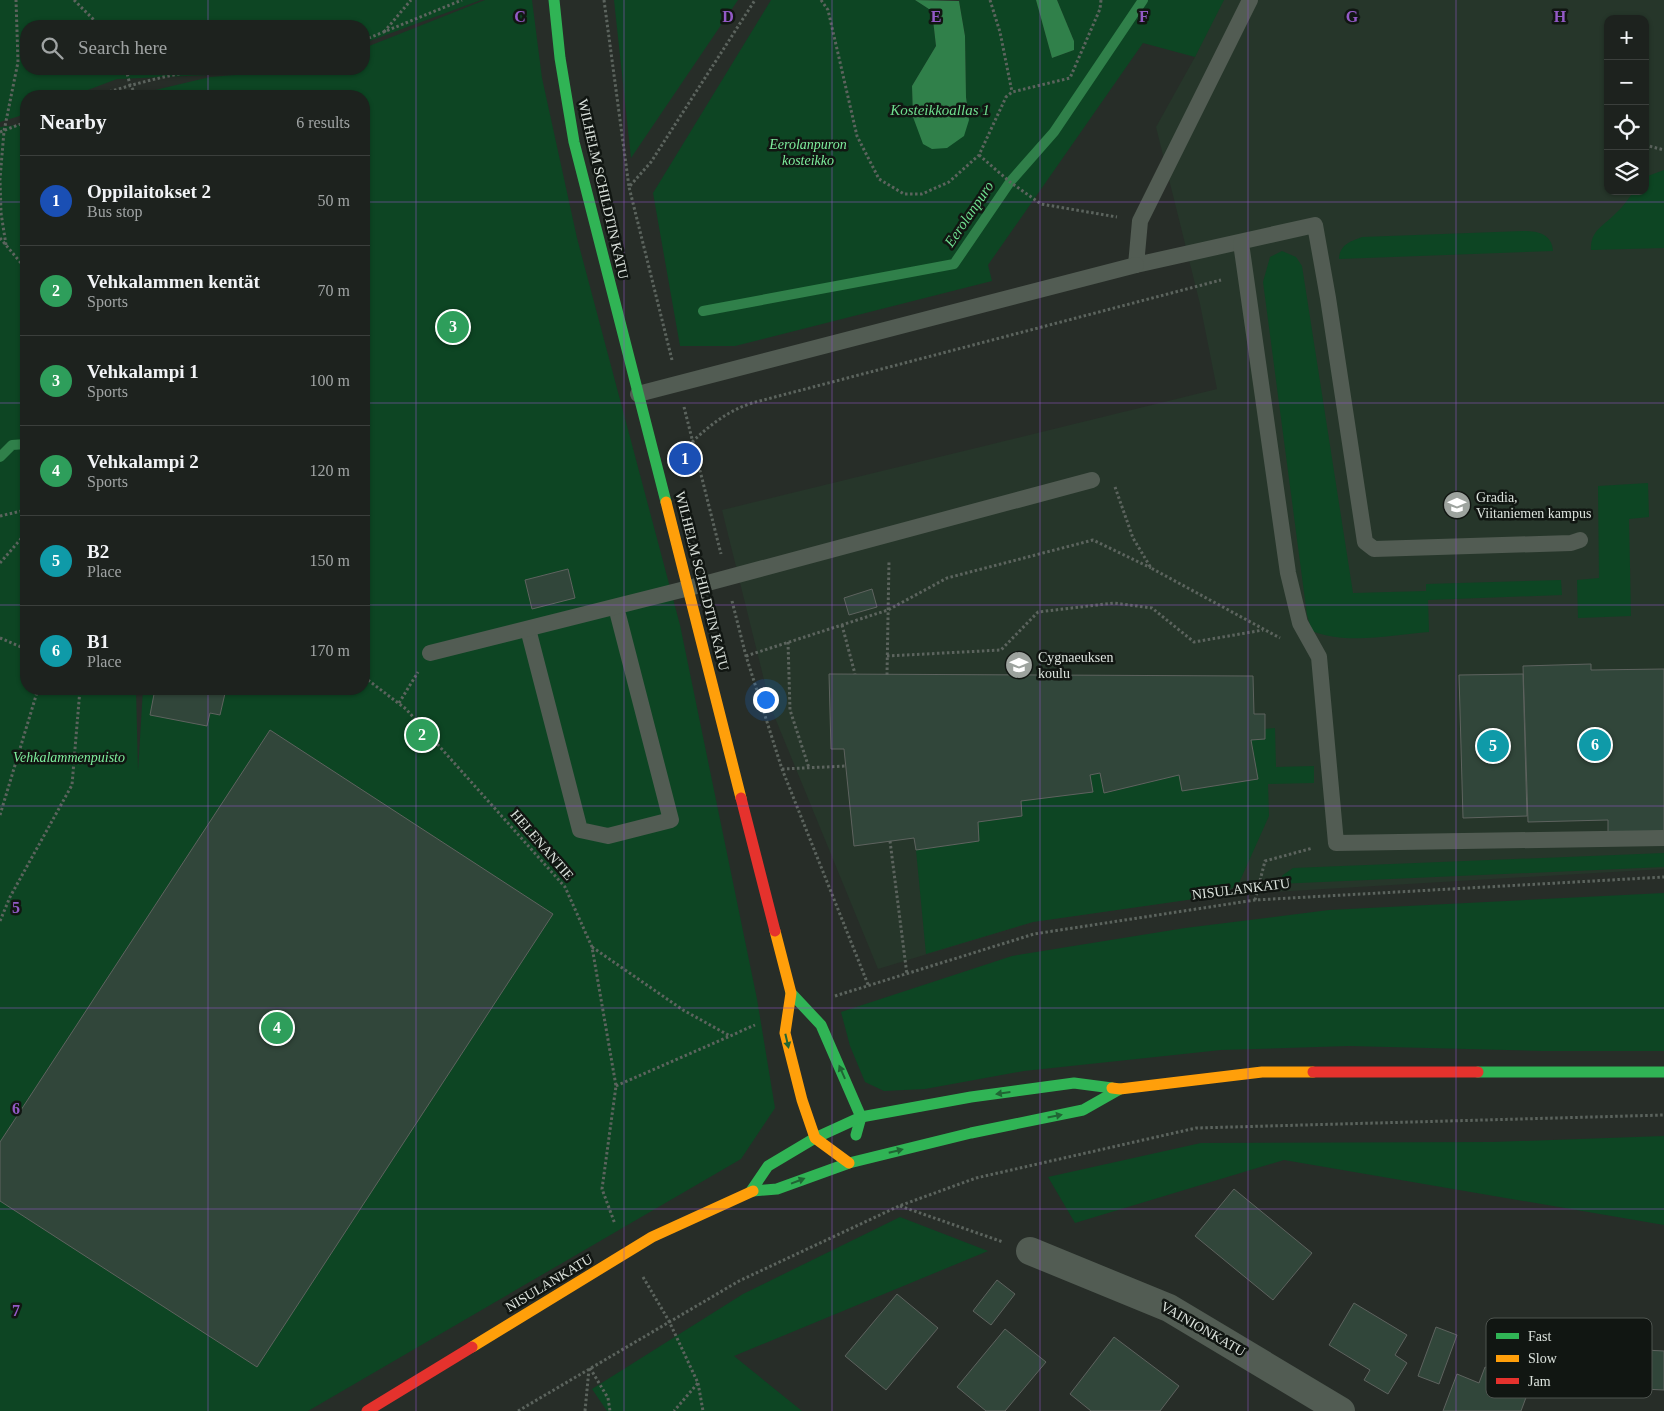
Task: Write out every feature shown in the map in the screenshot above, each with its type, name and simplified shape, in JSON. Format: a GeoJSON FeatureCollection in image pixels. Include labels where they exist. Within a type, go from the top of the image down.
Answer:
{"type":"FeatureCollection","features":[{"type":"Feature","properties":{"kind":"main road","name":"WILHELM SCHILDTIN KATU"},"geometry":{"type":"LineString","coordinates":[[554,0],[560,58],[574,142],[689,588],[790,993],[785,1033],[814,1138]]}},
{"type":"Feature","properties":{"kind":"main road"},"geometry":{"type":"LineString","coordinates":[[790,993],[821,1025],[861,1117],[852,1153],[814,1138]]}},
{"type":"Feature","properties":{"kind":"main road","name":"NISULANKATU"},"geometry":{"type":"LineString","coordinates":[[751,1190],[768,1166],[814,1138],[861,1117],[971,1097],[1074,1083],[1120,1089],[1262,1072],[1664,1072]]}},
{"type":"Feature","properties":{"kind":"main road","name":"NISULANKATU"},"geometry":{"type":"LineString","coordinates":[[367,1411],[652,1237],[751,1190],[777,1189],[852,1153],[1083,1110],[1120,1089]]}},
{"type":"Feature","properties":{"kind":"street","name":"VAINIONKATU"},"geometry":{"type":"LineString","coordinates":[[1030,1251],[1169,1308],[1341,1411]]}},
{"type":"Feature","properties":{"kind":"lane"},"geometry":{"type":"LineString","coordinates":[[1136,265],[1140,221],[1250,0]]}},
{"type":"Feature","properties":{"kind":"lane"},"geometry":{"type":"LineString","coordinates":[[638,394],[1136,265],[1315,225],[1365,542],[1374,548],[1571,543],[1580,540]]}},
{"type":"Feature","properties":{"kind":"lane"},"geometry":{"type":"LineString","coordinates":[[1241,243],[1288,573],[1300,623],[1319,657],[1336,843],[1664,838]]}},
{"type":"Feature","properties":{"kind":"lane"},"geometry":{"type":"LineString","coordinates":[[430,653],[689,588],[1092,480]]}},
{"type":"Feature","properties":{"kind":"lane"},"geometry":{"type":"LineString","coordinates":[[528,628],[580,830],[608,836],[671,820],[616,606]]}},
{"type":"Feature","properties":{"kind":"path"},"geometry":{"type":"LineString","coordinates":[[6,245],[1,212],[0,179],[2,131],[18,62],[16,0]]}},
{"type":"Feature","properties":{"kind":"path"},"geometry":{"type":"LineString","coordinates":[[74,0],[94,20]]}},
{"type":"Feature","properties":{"kind":"path"},"geometry":{"type":"LineString","coordinates":[[384,32],[411,0]]}},
{"type":"Feature","properties":{"kind":"path"},"geometry":{"type":"LineString","coordinates":[[370,38],[462,0]]}},
{"type":"Feature","properties":{"kind":"path"},"geometry":{"type":"LineString","coordinates":[[604,0],[629,187],[746,656],[782,769],[869,986]]}},
{"type":"Feature","properties":{"kind":"path"},"geometry":{"type":"LineString","coordinates":[[629,187],[651,162],[755,0]]}},
{"type":"Feature","properties":{"kind":"path"},"geometry":{"type":"LineString","coordinates":[[820,0],[828,10],[857,136],[879,179],[904,194],[922,194],[949,182],[979,154],[1006,97],[1012,92],[1070,78],[1100,9],[1101,0]]}},
{"type":"Feature","properties":{"kind":"path"},"geometry":{"type":"LineString","coordinates":[[990,0],[1000,32],[1012,92]]}},
{"type":"Feature","properties":{"kind":"path"},"geometry":{"type":"LineString","coordinates":[[128,75],[133,90]]}},
{"type":"Feature","properties":{"kind":"path"},"geometry":{"type":"LineString","coordinates":[[114,90],[179,75]]}},
{"type":"Feature","properties":{"kind":"path"},"geometry":{"type":"LineString","coordinates":[[2,131],[20,124]]}},
{"type":"Feature","properties":{"kind":"path"},"geometry":{"type":"LineString","coordinates":[[1649,146],[1664,150]]}},
{"type":"Feature","properties":{"kind":"path"},"geometry":{"type":"LineString","coordinates":[[979,154],[1010,182],[1041,204],[1140,221]]}},
{"type":"Feature","properties":{"kind":"path"},"geometry":{"type":"LineString","coordinates":[[0,238],[20,262]]}},
{"type":"Feature","properties":{"kind":"path"},"geometry":{"type":"LineString","coordinates":[[692,442],[713,422],[734,409],[752,402],[1245,273]]}},
{"type":"Feature","properties":{"kind":"path"},"geometry":{"type":"LineString","coordinates":[[1092,480],[1111,475],[1133,538],[1151,568]]}},
{"type":"Feature","properties":{"kind":"path"},"geometry":{"type":"LineString","coordinates":[[0,516],[20,511]]}},
{"type":"Feature","properties":{"kind":"path"},"geometry":{"type":"LineString","coordinates":[[887,675],[890,534]]}},
{"type":"Feature","properties":{"kind":"path"},"geometry":{"type":"LineString","coordinates":[[0,563],[20,540]]}},
{"type":"Feature","properties":{"kind":"path"},"geometry":{"type":"LineString","coordinates":[[746,656],[888,610],[948,578],[1093,540],[1151,568],[1263,630],[1319,657]]}},
{"type":"Feature","properties":{"kind":"path"},"geometry":{"type":"LineString","coordinates":[[887,656],[1001,650],[1038,612],[1114,603],[1152,608],[1194,642],[1263,630]]}},
{"type":"Feature","properties":{"kind":"path"},"geometry":{"type":"LineString","coordinates":[[842,625],[855,674]]}},
{"type":"Feature","properties":{"kind":"path"},"geometry":{"type":"LineString","coordinates":[[0,638],[20,646]]}},
{"type":"Feature","properties":{"kind":"path"},"geometry":{"type":"LineString","coordinates":[[788,642],[790,710],[809,768]]}},
{"type":"Feature","properties":{"kind":"path"},"geometry":{"type":"LineString","coordinates":[[399,704],[430,653]]}},
{"type":"Feature","properties":{"kind":"path","name":"HELENANTIE"},"geometry":{"type":"LineString","coordinates":[[370,682],[399,704],[566,887],[592,947],[616,1086],[602,1189],[615,1224]]}},
{"type":"Feature","properties":{"kind":"path"},"geometry":{"type":"LineString","coordinates":[[0,815],[36,695]]}},
{"type":"Feature","properties":{"kind":"path"},"geometry":{"type":"LineString","coordinates":[[0,921],[10,897],[72,785],[80,695]]}},
{"type":"Feature","properties":{"kind":"path"},"geometry":{"type":"LineString","coordinates":[[782,769],[846,766]]}},
{"type":"Feature","properties":{"kind":"path"},"geometry":{"type":"LineString","coordinates":[[890,841],[907,975]]}},
{"type":"Feature","properties":{"kind":"path"},"geometry":{"type":"LineString","coordinates":[[1255,900],[1265,861],[1287,853],[1336,843]]}},
{"type":"Feature","properties":{"kind":"path","name":"NISULANKATU"},"geometry":{"type":"LineString","coordinates":[[832,997],[1034,934],[1255,900],[1664,877]]}},
{"type":"Feature","properties":{"kind":"path"},"geometry":{"type":"LineString","coordinates":[[592,947],[683,1010],[730,1036]]}},
{"type":"Feature","properties":{"kind":"path"},"geometry":{"type":"LineString","coordinates":[[616,1086],[758,1024]]}},
{"type":"Feature","properties":{"kind":"path"},"geometry":{"type":"LineString","coordinates":[[518,1411],[739,1281],[899,1206],[976,1178],[1196,1128],[1664,1115]]}},
{"type":"Feature","properties":{"kind":"path"},"geometry":{"type":"LineString","coordinates":[[899,1206],[1030,1251]]}},
{"type":"Feature","properties":{"kind":"path"},"geometry":{"type":"LineString","coordinates":[[643,1277],[669,1322],[698,1383],[703,1411]]}},
{"type":"Feature","properties":{"kind":"path"},"geometry":{"type":"LineString","coordinates":[[585,1411],[590,1368]]}},
{"type":"Feature","properties":{"kind":"path"},"geometry":{"type":"LineString","coordinates":[[590,1368],[608,1398],[610,1411]]}},
{"type":"Feature","properties":{"kind":"path"},"geometry":{"type":"LineString","coordinates":[[674,1411],[698,1383]]}},
{"type":"Feature","properties":{"kind":"shaded area","name":"Gradia, Viitaniemen kampus"},"geometry":{"type":"Polygon","coordinates":[[[1221,0],[1664,0],[1664,869],[1222,895],[1033,922],[878,969],[771,708],[722,510],[1217,389],[1200,304],[1156,127],[1195,57],[1221,0]]]}},
{"type":"Feature","properties":{"kind":"green space"},"geometry":{"type":"Polygon","coordinates":[[[0,0],[481,0],[370,41],[370,20],[20,20],[20,75],[211,75],[117,79],[88,90],[20,90],[20,116],[0,122],[0,0]]]}},
{"type":"Feature","properties":{"kind":"green space","name":"Vehkalammenpuisto"},"geometry":{"type":"Polygon","coordinates":[[[485,0],[532,0],[542,78],[577,238],[680,625],[757,999],[775,1108],[741,1159],[308,1411],[0,1411],[0,127],[20,125],[20,695],[136,695],[138,771],[143,695],[370,695],[370,90],[155,90],[210,77],[234,75],[370,75],[370,46],[485,0]]]}},
{"type":"Feature","properties":{"kind":"green space"},"geometry":{"type":"Polygon","coordinates":[[[614,0],[738,0],[631,158],[614,0]]]}},
{"type":"Feature","properties":{"kind":"green space","name":"Eerolanpuron kosteikko"},"geometry":{"type":"Polygon","coordinates":[[[771,0],[915,0],[932,11],[936,46],[912,86],[913,117],[969,120],[966,97],[965,36],[959,0],[1036,0],[1052,58],[1074,50],[1074,41],[1057,0],[1224,0],[1195,57],[1143,43],[988,265],[992,281],[735,346],[680,346],[653,193],[771,0]]]}},
{"type":"Feature","properties":{"kind":"green space"},"geometry":{"type":"Polygon","coordinates":[[[1664,170],[1664,248],[1591,250],[1591,243],[1595,233],[1621,208],[1631,195],[1649,195],[1649,176],[1664,170]]]}},
{"type":"Feature","properties":{"kind":"green space"},"geometry":{"type":"Polygon","coordinates":[[[1523,231],[1539,233],[1547,237],[1553,251],[1339,259],[1343,247],[1362,237],[1523,231]]]}},
{"type":"Feature","properties":{"kind":"green space"},"geometry":{"type":"Polygon","coordinates":[[[1282,251],[1296,257],[1302,266],[1353,593],[1426,591],[1426,584],[1561,580],[1562,595],[1428,600],[1429,632],[1355,638],[1326,635],[1312,631],[1307,615],[1263,282],[1270,257],[1282,251]]]}},
{"type":"Feature","properties":{"kind":"green space"},"geometry":{"type":"Polygon","coordinates":[[[1648,483],[1649,517],[1629,519],[1631,616],[1578,618],[1577,580],[1599,578],[1598,486],[1648,483]]]}},
{"type":"Feature","properties":{"kind":"green space"},"geometry":{"type":"Polygon","coordinates":[[[1275,728],[1276,767],[1314,766],[1314,783],[1268,784],[1269,816],[1239,883],[1222,895],[1033,922],[926,954],[916,850],[979,841],[978,822],[1022,816],[1021,801],[1093,792],[1090,775],[1100,773],[1105,793],[1179,775],[1183,791],[1258,779],[1251,740],[1265,738],[1265,729],[1275,728]]]}},
{"type":"Feature","properties":{"kind":"green space"},"geometry":{"type":"Polygon","coordinates":[[[1664,853],[1664,867],[1277,884],[1283,875],[1293,868],[1664,853]]]}},
{"type":"Feature","properties":{"kind":"green space"},"geometry":{"type":"Polygon","coordinates":[[[1664,893],[1664,1051],[1542,1051],[1349,1046],[1221,1050],[1024,1071],[925,1089],[884,1091],[865,1082],[850,1046],[841,1012],[1012,956],[1185,928],[1329,910],[1664,893]]]}},
{"type":"Feature","properties":{"kind":"green space"},"geometry":{"type":"Polygon","coordinates":[[[1664,1136],[1664,1225],[1284,1160],[1075,1223],[1048,1177],[1201,1143],[1493,1142],[1664,1136]]]}},
{"type":"Feature","properties":{"kind":"green space"},"geometry":{"type":"Polygon","coordinates":[[[900,1217],[988,1251],[734,1356],[802,1411],[607,1411],[592,1389],[743,1294],[900,1217]]]}},
{"type":"Feature","properties":{"kind":"water","name":"Kosteikkoallas 1"},"geometry":{"type":"Polygon","coordinates":[[[915,0],[959,1],[965,36],[966,97],[969,120],[964,136],[947,148],[932,149],[923,144],[913,117],[912,86],[936,46],[932,11],[915,0]]]}},
{"type":"Feature","properties":{"kind":"water"},"geometry":{"type":"Polygon","coordinates":[[[1036,0],[1057,0],[1074,41],[1074,50],[1052,58],[1036,0]]]}},
{"type":"Feature","properties":{"kind":"building"},"geometry":{"type":"Polygon","coordinates":[[[568,569],[575,598],[532,609],[525,580],[568,569]]]}},
{"type":"Feature","properties":{"kind":"building"},"geometry":{"type":"Polygon","coordinates":[[[872,589],[877,607],[849,615],[844,598],[872,589]]]}},
{"type":"Feature","properties":{"kind":"building"},"geometry":{"type":"Polygon","coordinates":[[[1591,664],[1591,670],[1664,669],[1664,831],[1608,833],[1608,820],[1528,822],[1523,666],[1591,664]]]}},
{"type":"Feature","properties":{"kind":"building"},"geometry":{"type":"Polygon","coordinates":[[[829,674],[1253,676],[1254,714],[1265,714],[1265,739],[1251,740],[1258,779],[1182,791],[1179,775],[1104,793],[1100,773],[1090,775],[1093,792],[1021,801],[1022,816],[978,822],[979,841],[916,850],[914,838],[854,846],[844,749],[831,749],[829,674]]]}},
{"type":"Feature","properties":{"kind":"building"},"geometry":{"type":"Polygon","coordinates":[[[1523,674],[1527,816],[1463,818],[1459,675],[1523,674]]]}},
{"type":"Feature","properties":{"kind":"building"},"geometry":{"type":"Polygon","coordinates":[[[154,695],[225,695],[220,715],[210,713],[207,726],[150,715],[154,695]]]}},
{"type":"Feature","properties":{"kind":"building"},"geometry":{"type":"Polygon","coordinates":[[[270,730],[553,914],[257,1367],[0,1201],[0,1142],[270,730]]]}},
{"type":"Feature","properties":{"kind":"building"},"geometry":{"type":"Polygon","coordinates":[[[1234,1189],[1312,1253],[1273,1300],[1195,1236],[1234,1189]]]}},
{"type":"Feature","properties":{"kind":"building"},"geometry":{"type":"Polygon","coordinates":[[[997,1280],[1015,1294],[991,1325],[973,1311],[997,1280]]]}},
{"type":"Feature","properties":{"kind":"building"},"geometry":{"type":"Polygon","coordinates":[[[897,1294],[938,1328],[886,1390],[845,1356],[897,1294]]]}},
{"type":"Feature","properties":{"kind":"building"},"geometry":{"type":"Polygon","coordinates":[[[1354,1303],[1407,1335],[1395,1355],[1407,1363],[1388,1394],[1364,1380],[1370,1370],[1329,1345],[1354,1303]]]}},
{"type":"Feature","properties":{"kind":"building"},"geometry":{"type":"Polygon","coordinates":[[[1436,1327],[1457,1335],[1439,1384],[1418,1376],[1436,1327]]]}},
{"type":"Feature","properties":{"kind":"building"},"geometry":{"type":"Polygon","coordinates":[[[1005,1329],[1046,1362],[1005,1411],[986,1411],[957,1387],[1005,1329]]]}},
{"type":"Feature","properties":{"kind":"building"},"geometry":{"type":"Polygon","coordinates":[[[1114,1337],[1179,1386],[1160,1411],[1091,1411],[1070,1394],[1114,1337]]]}},
{"type":"Feature","properties":{"kind":"building"},"geometry":{"type":"Polygon","coordinates":[[[1652,1350],[1664,1351],[1664,1390],[1652,1389],[1652,1350]]]}},
{"type":"Feature","properties":{"kind":"building"},"geometry":{"type":"Polygon","coordinates":[[[1486,1367],[1486,1398],[1526,1398],[1521,1411],[1443,1411],[1457,1374],[1479,1383],[1486,1367]]]}},
{"type":"Feature","properties":{"kind":"waterway","name":"Eerolanpuro"},"geometry":{"type":"LineString","coordinates":[[703,311],[954,264],[1010,182],[1054,132],[1143,0]]}},
{"type":"Feature","properties":{"kind":"waterway","name":"Eerolanpuro"},"geometry":{"type":"LineString","coordinates":[[0,457],[12,445],[20,444]]}},
{"type":"Feature","properties":{"kind":"traffic: fast"},"geometry":{"type":"LineString","coordinates":[[554,0],[560,58],[574,142],[666,502]]}},
{"type":"Feature","properties":{"kind":"traffic: fast"},"geometry":{"type":"LineString","coordinates":[[791,993],[821,1025],[861,1117],[856,1135]]}},
{"type":"Feature","properties":{"kind":"traffic: fast"},"geometry":{"type":"LineString","coordinates":[[1478,1072],[1664,1072]]}},
{"type":"Feature","properties":{"kind":"traffic: fast"},"geometry":{"type":"LineString","coordinates":[[751,1191],[768,1166],[815,1138],[861,1117],[971,1097],[1074,1083],[1112,1088]]}},
{"type":"Feature","properties":{"kind":"traffic: fast"},"geometry":{"type":"LineString","coordinates":[[753,1191],[777,1189],[849,1163],[971,1133],[1083,1110],[1120,1089]]}},
{"type":"Feature","properties":{"kind":"traffic: slow"},"geometry":{"type":"LineString","coordinates":[[666,502],[741,798]]}},
{"type":"Feature","properties":{"kind":"traffic: slow"},"geometry":{"type":"LineString","coordinates":[[775,931],[791,993],[785,1033],[802,1100],[815,1138],[849,1163]]}},
{"type":"Feature","properties":{"kind":"traffic: slow"},"geometry":{"type":"LineString","coordinates":[[1112,1088],[1120,1089],[1262,1072],[1313,1072]]}},
{"type":"Feature","properties":{"kind":"traffic: slow"},"geometry":{"type":"LineString","coordinates":[[472,1347],[652,1237],[753,1191]]}},
{"type":"Feature","properties":{"kind":"traffic: jam"},"geometry":{"type":"LineString","coordinates":[[741,798],[775,931]]}},
{"type":"Feature","properties":{"kind":"traffic: jam"},"geometry":{"type":"LineString","coordinates":[[1313,1072],[1478,1072]]}},
{"type":"Feature","properties":{"kind":"traffic: jam"},"geometry":{"type":"LineString","coordinates":[[367,1411],[472,1347]]}},
{"type":"Feature","properties":{"kind":"place","name":"Vehkalampi 1"},"geometry":{"type":"Point","coordinates":[453,327]}},
{"type":"Feature","properties":{"kind":"place","name":"Oppilaitokset 2"},"geometry":{"type":"Point","coordinates":[685,459]}},
{"type":"Feature","properties":{"kind":"place","name":"Gradia, Viitaniemen kampus"},"geometry":{"type":"Point","coordinates":[1457,505]}},
{"type":"Feature","properties":{"kind":"place","name":"Cygnaeuksen koulu"},"geometry":{"type":"Point","coordinates":[1019,665]}},
{"type":"Feature","properties":{"kind":"place","name":"Vehkalammen kentät"},"geometry":{"type":"Point","coordinates":[422,735]}},
{"type":"Feature","properties":{"kind":"place","name":"B1"},"geometry":{"type":"Point","coordinates":[1595,745]}},
{"type":"Feature","properties":{"kind":"place","name":"B2"},"geometry":{"type":"Point","coordinates":[1493,746]}},
{"type":"Feature","properties":{"kind":"place","name":"Vehkalampi 2"},"geometry":{"type":"Point","coordinates":[277,1028]}}]}
